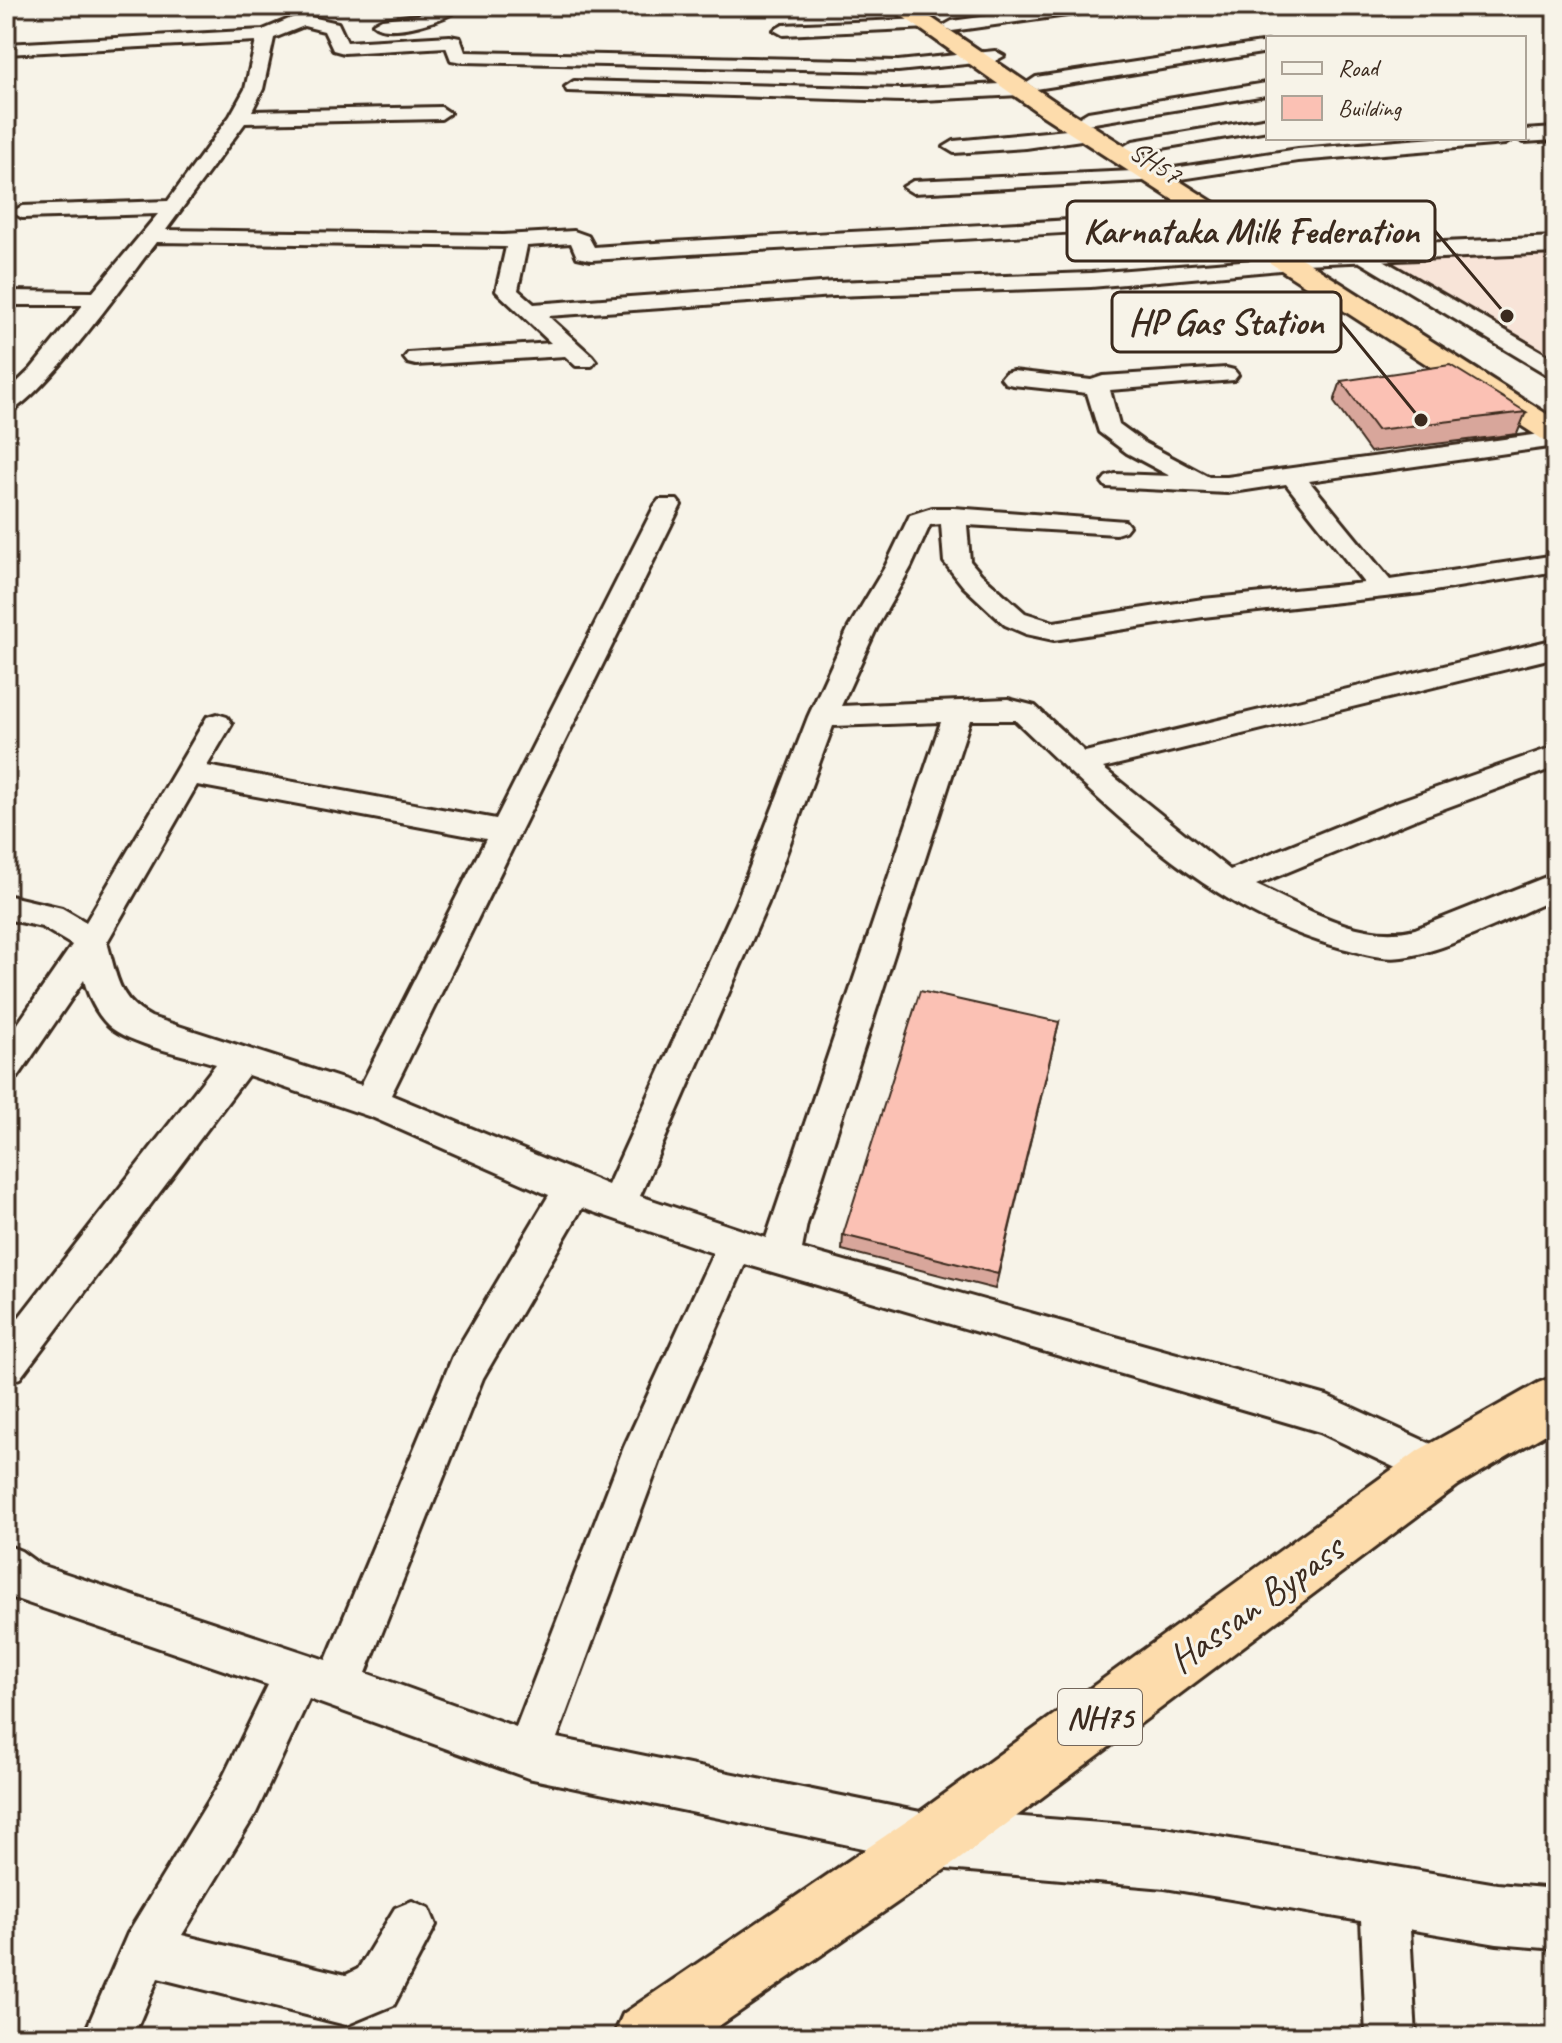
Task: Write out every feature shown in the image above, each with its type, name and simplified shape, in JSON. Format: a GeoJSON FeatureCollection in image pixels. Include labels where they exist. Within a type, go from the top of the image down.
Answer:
{"type":"FeatureCollection","features":[{"type":"Feature","properties":{"kind":"highway"},"geometry":{"type":"LineString","coordinates":[[899,6],[952,26],[987,58]]}},
{"type":"Feature","properties":{"kind":"highway"},"geometry":{"type":"LineString","coordinates":[[924,15],[1170,181],[1216,216],[1298,260],[1556,436]]}},
{"type":"Feature","properties":{"kind":"highway","name":"SH57"},"geometry":{"type":"LineString","coordinates":[[1088,126],[1133,147],[1170,181],[1556,412]]}},
{"type":"Feature","properties":{"kind":"highway","name":"Hassan Bypass"},"geometry":{"type":"LineString","coordinates":[[646,2037],[935,1839],[1438,1468],[1556,1400]]}},
{"type":"Feature","properties":{"kind":"street"},"geometry":{"type":"LineString","coordinates":[[6,49],[266,35],[304,13],[349,27],[421,20],[454,6]]}},
{"type":"Feature","properties":{"kind":"street"},"geometry":{"type":"LineString","coordinates":[[952,26],[1096,6]]}},
{"type":"Feature","properties":{"kind":"street"},"geometry":{"type":"LineString","coordinates":[[783,30],[924,15]]}},
{"type":"Feature","properties":{"kind":"street"},"geometry":{"type":"LineString","coordinates":[[349,27],[339,46],[359,56],[453,41],[457,56],[477,58],[898,66],[987,58]]}},
{"type":"Feature","properties":{"kind":"street"},"geometry":{"type":"LineString","coordinates":[[6,406],[39,374],[174,207],[239,117],[254,89],[266,35]]}},
{"type":"Feature","properties":{"kind":"street"},"geometry":{"type":"LineString","coordinates":[[574,87],[902,95],[1028,86],[1266,47]]}},
{"type":"Feature","properties":{"kind":"street"},"geometry":{"type":"LineString","coordinates":[[477,58],[479,78]]}},
{"type":"Feature","properties":{"kind":"street"},"geometry":{"type":"LineString","coordinates":[[954,147],[1026,142],[1266,89]]}},
{"type":"Feature","properties":{"kind":"street"},"geometry":{"type":"LineString","coordinates":[[239,117],[441,113]]}},
{"type":"Feature","properties":{"kind":"street"},"geometry":{"type":"LineString","coordinates":[[1133,147],[1266,124]]}},
{"type":"Feature","properties":{"kind":"street"},"geometry":{"type":"LineString","coordinates":[[1526,136],[1556,134]]}},
{"type":"Feature","properties":{"kind":"street"},"geometry":{"type":"LineString","coordinates":[[1107,199],[1170,181],[1298,155],[1481,140]]}},
{"type":"Feature","properties":{"kind":"street"},"geometry":{"type":"LineString","coordinates":[[913,187],[1170,181]]}},
{"type":"Feature","properties":{"kind":"street"},"geometry":{"type":"LineString","coordinates":[[22,212],[174,207]]}},
{"type":"Feature","properties":{"kind":"street"},"geometry":{"type":"LineString","coordinates":[[150,236],[578,238],[585,252],[591,254],[839,237],[1027,231],[1216,216]]}},
{"type":"Feature","properties":{"kind":"street"},"geometry":{"type":"LineString","coordinates":[[416,358],[577,355],[507,291],[518,240]]}},
{"type":"Feature","properties":{"kind":"street"},"geometry":{"type":"LineString","coordinates":[[528,311],[834,289],[1091,280],[1361,253],[1556,245]]}},
{"type":"Feature","properties":{"kind":"street"},"geometry":{"type":"LineString","coordinates":[[1361,253],[1556,370]]}},
{"type":"Feature","properties":{"kind":"street"},"geometry":{"type":"LineString","coordinates":[[6,298],[98,299]]}},
{"type":"Feature","properties":{"kind":"street"},"geometry":{"type":"LineString","coordinates":[[1097,388],[1103,383],[1226,375]]}},
{"type":"Feature","properties":{"kind":"street"},"geometry":{"type":"LineString","coordinates":[[1013,378],[1060,381],[1097,388]]}},
{"type":"Feature","properties":{"kind":"street"},"geometry":{"type":"LineString","coordinates":[[1097,388],[1108,427],[1136,448],[1211,486]]}},
{"type":"Feature","properties":{"kind":"street"},"geometry":{"type":"LineString","coordinates":[[1115,482],[1211,486],[1556,436]]}},
{"type":"Feature","properties":{"kind":"street"},"geometry":{"type":"LineString","coordinates":[[1292,476],[1383,589]]}},
{"type":"Feature","properties":{"kind":"street"},"geometry":{"type":"LineString","coordinates":[[370,1102],[668,505]]}},
{"type":"Feature","properties":{"kind":"street"},"geometry":{"type":"LineString","coordinates":[[618,1204],[752,903],[822,717],[863,627],[898,567],[919,520],[932,516],[953,516],[1116,526]]}},
{"type":"Feature","properties":{"kind":"street"},"geometry":{"type":"LineString","coordinates":[[953,516],[957,562],[964,571],[1015,619],[1045,630],[1067,631],[1203,608],[1383,589],[1556,563]]}},
{"type":"Feature","properties":{"kind":"street"},"geometry":{"type":"LineString","coordinates":[[1079,764],[1556,648]]}},
{"type":"Feature","properties":{"kind":"street"},"geometry":{"type":"LineString","coordinates":[[822,717],[1008,709],[1025,713],[1117,799],[1226,884],[1325,931],[1376,944],[1402,945],[1422,940],[1556,885]]}},
{"type":"Feature","properties":{"kind":"street"},"geometry":{"type":"LineString","coordinates":[[781,1260],[788,1224],[959,711]]}},
{"type":"Feature","properties":{"kind":"street"},"geometry":{"type":"LineString","coordinates":[[6,1067],[32,1033],[90,940],[217,724]]}},
{"type":"Feature","properties":{"kind":"street"},"geometry":{"type":"LineString","coordinates":[[1226,884],[1383,820],[1556,756]]}},
{"type":"Feature","properties":{"kind":"street"},"geometry":{"type":"LineString","coordinates":[[188,773],[505,832]]}},
{"type":"Feature","properties":{"kind":"street"},"geometry":{"type":"LineString","coordinates":[[6,907],[51,917],[90,940],[105,995],[121,1017],[140,1027],[370,1102],[573,1189],[781,1260],[1327,1415],[1438,1468]]}},
{"type":"Feature","properties":{"kind":"street"},"geometry":{"type":"LineString","coordinates":[[6,1365],[241,1058]]}},
{"type":"Feature","properties":{"kind":"street"},"geometry":{"type":"LineString","coordinates":[[108,2037],[145,1950],[239,1796],[318,1679],[467,1369],[573,1189]]}},
{"type":"Feature","properties":{"kind":"street"},"geometry":{"type":"LineString","coordinates":[[528,1755],[645,1447],[736,1243]]}},
{"type":"Feature","properties":{"kind":"street"},"geometry":{"type":"LineString","coordinates":[[6,1566],[28,1583],[318,1679],[528,1755],[935,1839],[1165,1858],[1497,1914],[1556,1919]]}},
{"type":"Feature","properties":{"kind":"street"},"geometry":{"type":"LineString","coordinates":[[1384,1894],[1391,2037]]}},
{"type":"Feature","properties":{"kind":"street"},"geometry":{"type":"LineString","coordinates":[[145,1950],[346,2000],[376,1987],[412,1925]]}},
{"type":"Feature","properties":{"kind":"shaded area"},"geometry":{"type":"Polygon","coordinates":[[[663,6],[856,6],[665,15],[663,6]]]}},
{"type":"Feature","properties":{"kind":"shaded area"},"geometry":{"type":"Polygon","coordinates":[[[1556,253],[1556,375],[1362,258],[1556,253]]]}},
{"type":"Feature","properties":{"kind":"building"},"geometry":{"type":"Polygon","coordinates":[[[1450,365],[1526,412],[1377,430],[1341,381],[1450,365]]]}},
{"type":"Feature","properties":{"kind":"building"},"geometry":{"type":"Polygon","coordinates":[[[920,991],[1059,1022],[998,1274],[843,1235],[920,991]]]}},
{"type":"Feature","properties":{"kind":"place","name":"Karnataka Milk Federation"},"geometry":{"type":"Point","coordinates":[1507,316]}},
{"type":"Feature","properties":{"kind":"place","name":"HP Gas Station"},"geometry":{"type":"Point","coordinates":[1421,420]}}]}
